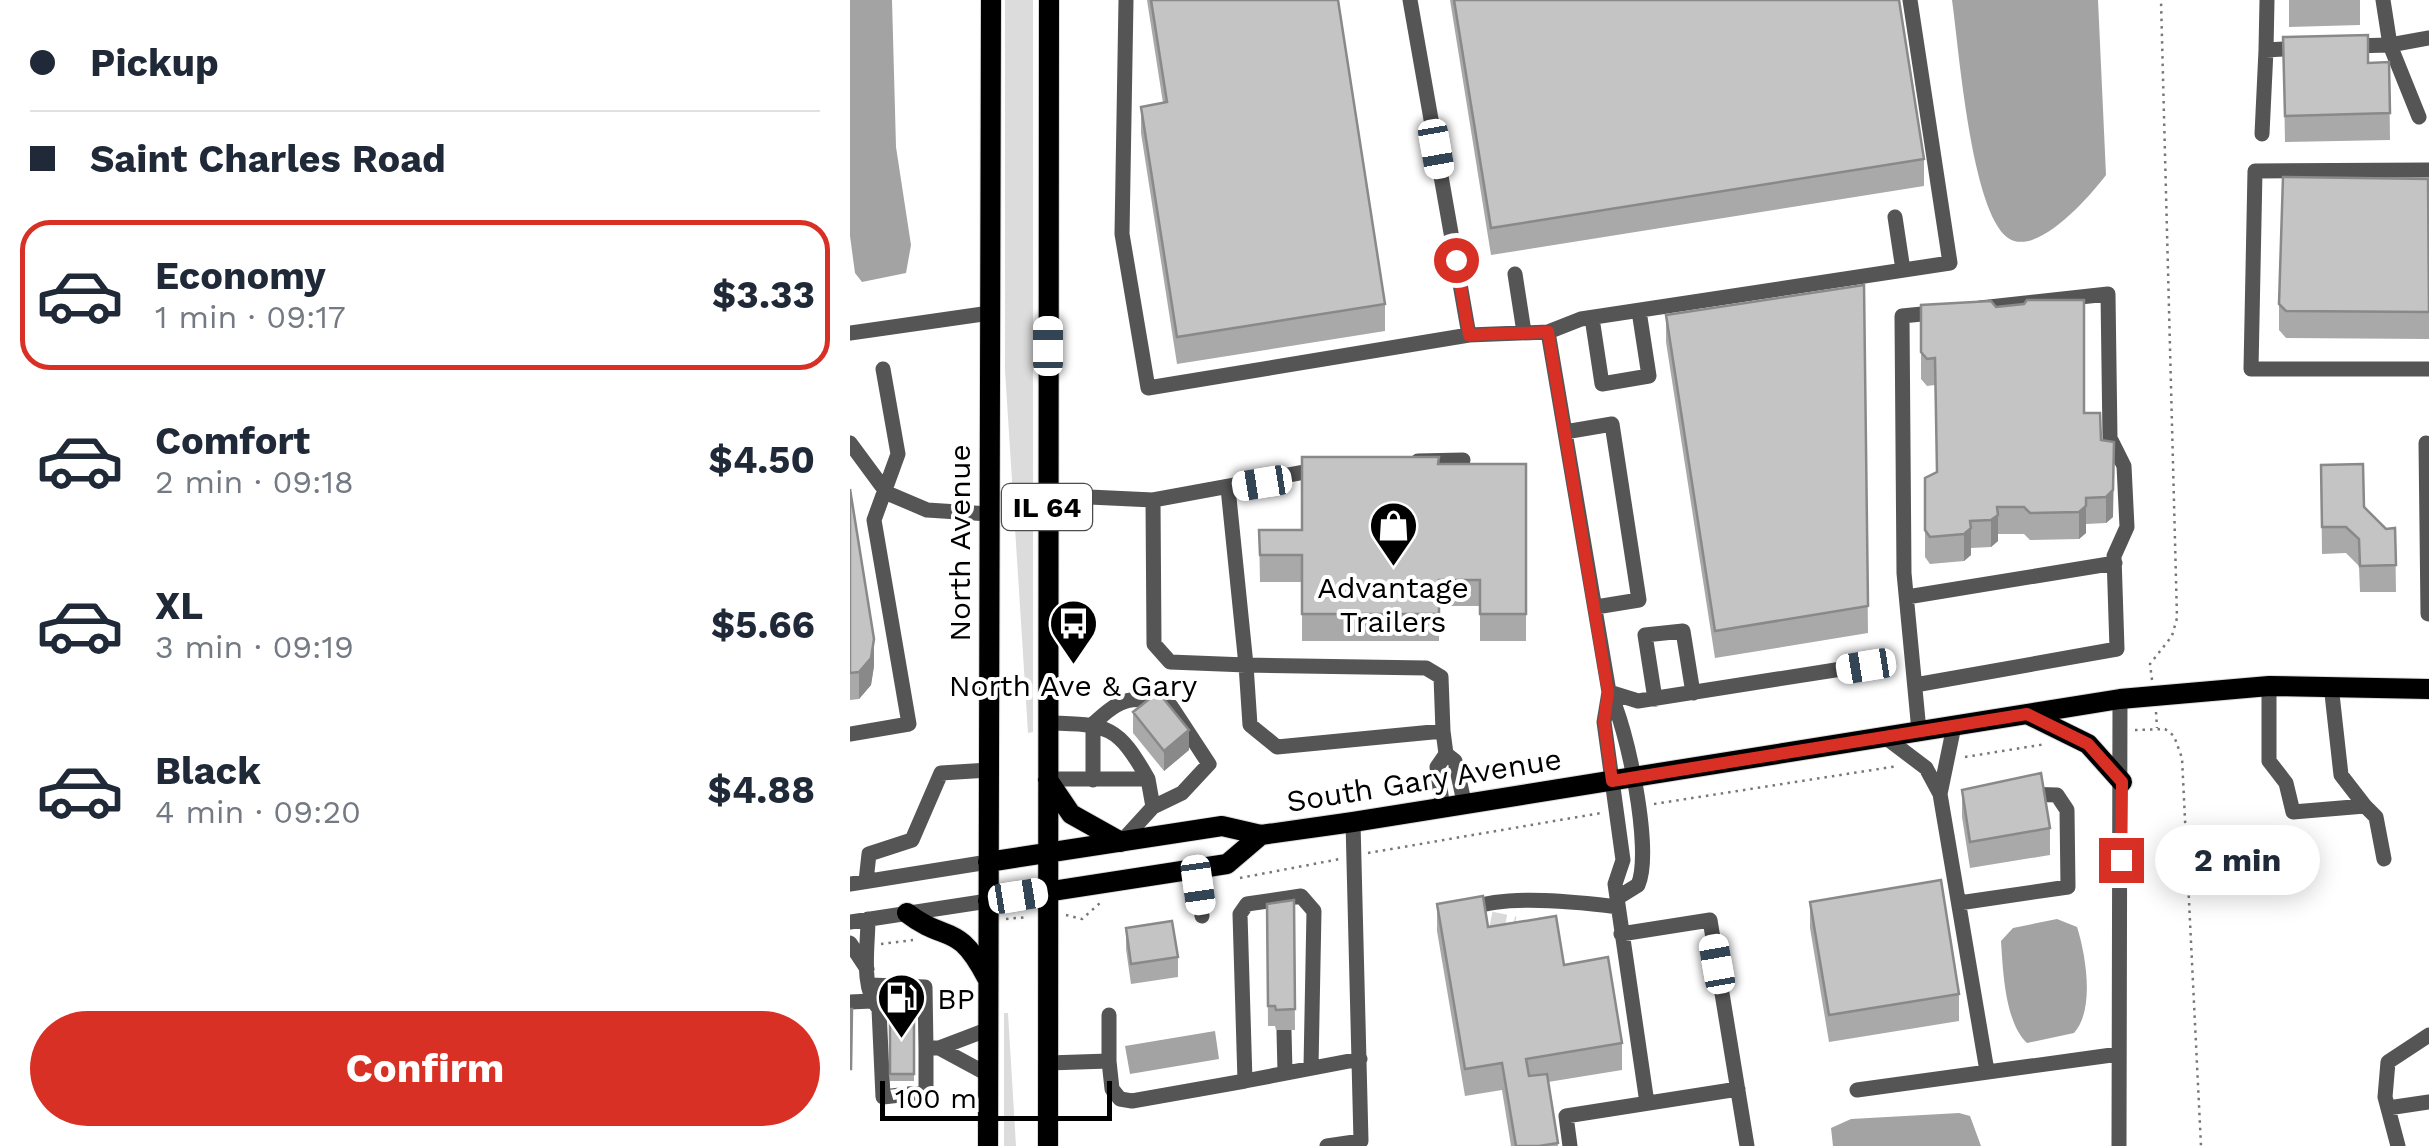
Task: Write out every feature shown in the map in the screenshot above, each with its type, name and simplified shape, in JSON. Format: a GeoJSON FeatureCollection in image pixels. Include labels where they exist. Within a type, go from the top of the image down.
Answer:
{"type":"FeatureCollection","features":[{"type":"Feature","properties":{"kind":"main road","name":"North Avenue"},"geometry":{"type":"LineString","coordinates":[[988,1146],[991,0]]}},
{"type":"Feature","properties":{"kind":"main road","name":"IL 64"},"geometry":{"type":"LineString","coordinates":[[1048,1146],[1049,0]]}},
{"type":"Feature","properties":{"kind":"main road","name":"South Gary Avenue"},"geometry":{"type":"LineString","coordinates":[[988,862],[1222,826],[1262,835],[1465,806],[2120,698],[2269,686],[2429,689]]}},
{"type":"Feature","properties":{"kind":"main road"},"geometry":{"type":"LineString","coordinates":[[2027,714],[2088,744],[2122,782]]}},
{"type":"Feature","properties":{"kind":"main road"},"geometry":{"type":"LineString","coordinates":[[1047,779],[1071,814],[1120,842]]}},
{"type":"Feature","properties":{"kind":"main road","name":"South Gary Avenue"},"geometry":{"type":"LineString","coordinates":[[988,911],[1046,892],[1227,864],[1262,835]]}},
{"type":"Feature","properties":{"kind":"main road"},"geometry":{"type":"LineString","coordinates":[[907,913],[921,924],[958,936],[988,979]]}},
{"type":"Feature","properties":{"kind":"street"},"geometry":{"type":"LineString","coordinates":[[1126,0],[1122,234],[1148,388],[1469,335],[1548,332],[1592,318],[1638,310],[1950,263],[1910,0]]}},
{"type":"Feature","properties":{"kind":"street"},"geometry":{"type":"LineString","coordinates":[[1410,0],[1469,335]]}},
{"type":"Feature","properties":{"kind":"street"},"geometry":{"type":"LineString","coordinates":[[2262,134],[2268,0]]}},
{"type":"Feature","properties":{"kind":"street"},"geometry":{"type":"LineString","coordinates":[[2383,0],[2390,45],[2419,117]]}},
{"type":"Feature","properties":{"kind":"street"},"geometry":{"type":"LineString","coordinates":[[2337,47],[2390,45],[2429,38]]}},
{"type":"Feature","properties":{"kind":"street"},"geometry":{"type":"LineString","coordinates":[[2266,50],[2319,48]]}},
{"type":"Feature","properties":{"kind":"street"},"geometry":{"type":"LineString","coordinates":[[2429,170],[2254,172],[2251,369],[2429,369]]}},
{"type":"Feature","properties":{"kind":"street"},"geometry":{"type":"LineString","coordinates":[[1896,217],[1904,270]]}},
{"type":"Feature","properties":{"kind":"street"},"geometry":{"type":"LineString","coordinates":[[1515,274],[1524,332]]}},
{"type":"Feature","properties":{"kind":"street"},"geometry":{"type":"LineString","coordinates":[[1914,685],[2117,649],[2114,563],[2127,527],[2124,466],[2110,438],[2108,294],[1902,316],[1907,597],[1914,685],[1919,732]]}},
{"type":"Feature","properties":{"kind":"street"},"geometry":{"type":"LineString","coordinates":[[1592,318],[1602,384],[1649,376],[1638,310]]}},
{"type":"Feature","properties":{"kind":"street"},"geometry":{"type":"LineString","coordinates":[[850,333],[990,313]]}},
{"type":"Feature","properties":{"kind":"street"},"geometry":{"type":"LineString","coordinates":[[1491,919],[1472,908],[1492,900],[1618,903],[1638,885],[1644,873],[1622,779],[1622,716],[1608,692],[1548,332]]}},
{"type":"Feature","properties":{"kind":"street"},"geometry":{"type":"LineString","coordinates":[[850,734],[909,724],[874,520],[898,454],[883,369]]}},
{"type":"Feature","properties":{"kind":"street"},"geometry":{"type":"LineString","coordinates":[[1565,432],[1612,424],[1639,600],[1596,608]]}},
{"type":"Feature","properties":{"kind":"street"},"geometry":{"type":"LineString","coordinates":[[850,443],[887,493],[927,510],[989,514]]}},
{"type":"Feature","properties":{"kind":"street"},"geometry":{"type":"LineString","coordinates":[[2426,443],[2428,614]]}},
{"type":"Feature","properties":{"kind":"street"},"geometry":{"type":"LineString","coordinates":[[1407,461],[1464,460]]}},
{"type":"Feature","properties":{"kind":"street"},"geometry":{"type":"LineString","coordinates":[[1047,495],[1153,500],[1333,466]]}},
{"type":"Feature","properties":{"kind":"street"},"geometry":{"type":"LineString","coordinates":[[1228,488],[1250,725],[1277,747],[1443,731]]}},
{"type":"Feature","properties":{"kind":"street"},"geometry":{"type":"LineString","coordinates":[[1153,500],[1154,644],[1170,662],[1426,668],[1441,677],[1446,754],[1454,761],[1465,806]]}},
{"type":"Feature","properties":{"kind":"street"},"geometry":{"type":"LineString","coordinates":[[1907,597],[2114,563]]}},
{"type":"Feature","properties":{"kind":"street"},"geometry":{"type":"LineString","coordinates":[[1655,698],[1645,635],[1683,630],[1694,693]]}},
{"type":"Feature","properties":{"kind":"street"},"geometry":{"type":"LineString","coordinates":[[1608,692],[1638,701],[1866,666]]}},
{"type":"Feature","properties":{"kind":"street"},"geometry":{"type":"LineString","coordinates":[[2331,685],[2341,775],[2376,817],[2384,859]]}},
{"type":"Feature","properties":{"kind":"street"},"geometry":{"type":"LineString","coordinates":[[2269,686],[2269,761],[2286,783],[2293,812],[2365,806]]}},
{"type":"Feature","properties":{"kind":"street"},"geometry":{"type":"LineString","coordinates":[[1093,780],[1093,724],[1118,700],[1145,698],[1171,706],[1210,764],[1182,793],[1153,807],[1120,842]]}},
{"type":"Feature","properties":{"kind":"street"},"geometry":{"type":"LineString","coordinates":[[2119,1146],[2120,698]]}},
{"type":"Feature","properties":{"kind":"street"},"geometry":{"type":"LineString","coordinates":[[1048,723],[1093,724],[1126,740],[1148,778],[1153,807]]}},
{"type":"Feature","properties":{"kind":"street"},"geometry":{"type":"LineString","coordinates":[[1942,801],[1954,726]]}},
{"type":"Feature","properties":{"kind":"street"},"geometry":{"type":"LineString","coordinates":[[1885,737],[1926,768],[1942,801],[1987,1071]]}},
{"type":"Feature","properties":{"kind":"street"},"geometry":{"type":"LineString","coordinates":[[1442,809],[1436,766],[1446,754]]}},
{"type":"Feature","properties":{"kind":"street"},"geometry":{"type":"LineString","coordinates":[[858,882],[870,854],[912,840],[941,773],[989,770]]}},
{"type":"Feature","properties":{"kind":"street"},"geometry":{"type":"LineString","coordinates":[[1047,779],[1148,778]]}},
{"type":"Feature","properties":{"kind":"street"},"geometry":{"type":"LineString","coordinates":[[1958,903],[2068,887],[2066,810],[2057,795],[2038,792],[2000,799]]}},
{"type":"Feature","properties":{"kind":"street"},"geometry":{"type":"LineString","coordinates":[[1942,801],[1962,805]]}},
{"type":"Feature","properties":{"kind":"street"},"geometry":{"type":"LineString","coordinates":[[1327,1146],[1361,1144],[1353,822]]}},
{"type":"Feature","properties":{"kind":"street"},"geometry":{"type":"LineString","coordinates":[[858,882],[988,862]]}},
{"type":"Feature","properties":{"kind":"street"},"geometry":{"type":"LineString","coordinates":[[1195,868],[1202,916]]}},
{"type":"Feature","properties":{"kind":"street"},"geometry":{"type":"LineString","coordinates":[[1245,1081],[1240,914],[1247,904],[1301,896],[1314,911],[1311,1067]]}},
{"type":"Feature","properties":{"kind":"street"},"geometry":{"type":"LineString","coordinates":[[1285,920],[1288,898]]}},
{"type":"Feature","properties":{"kind":"street"},"geometry":{"type":"LineString","coordinates":[[1618,903],[1648,1103]]}},
{"type":"Feature","properties":{"kind":"street"},"geometry":{"type":"LineString","coordinates":[[1534,920],[1545,904]]}},
{"type":"Feature","properties":{"kind":"street"},"geometry":{"type":"LineString","coordinates":[[850,922],[907,913],[988,911]]}},
{"type":"Feature","properties":{"kind":"street"},"geometry":{"type":"LineString","coordinates":[[868,920],[869,985]]}},
{"type":"Feature","properties":{"kind":"street"},"geometry":{"type":"LineString","coordinates":[[1622,934],[1710,920],[1747,1146]]}},
{"type":"Feature","properties":{"kind":"street"},"geometry":{"type":"LineString","coordinates":[[850,942],[869,985],[879,1009],[883,1097],[926,1092],[933,1048],[925,986],[869,985],[850,1002]]}},
{"type":"Feature","properties":{"kind":"street"},"geometry":{"type":"LineString","coordinates":[[1109,1015],[1112,1089],[1120,1099],[1132,1101],[1360,1059]]}},
{"type":"Feature","properties":{"kind":"street"},"geometry":{"type":"LineString","coordinates":[[933,1048],[989,1029]]}},
{"type":"Feature","properties":{"kind":"street"},"geometry":{"type":"LineString","coordinates":[[1284,1031],[1285,1072]]}},
{"type":"Feature","properties":{"kind":"street"},"geometry":{"type":"LineString","coordinates":[[2398,1146],[2388,1108],[2388,1062],[2429,1035]]}},
{"type":"Feature","properties":{"kind":"street"},"geometry":{"type":"LineString","coordinates":[[933,1048],[989,1076]]}},
{"type":"Feature","properties":{"kind":"street"},"geometry":{"type":"LineString","coordinates":[[1857,1090],[2119,1054]]}},
{"type":"Feature","properties":{"kind":"street"},"geometry":{"type":"LineString","coordinates":[[1048,1063],[1109,1061]]}},
{"type":"Feature","properties":{"kind":"street"},"geometry":{"type":"LineString","coordinates":[[1570,1146],[1566,1116],[1738,1089]]}},
{"type":"Feature","properties":{"kind":"street"},"geometry":{"type":"LineString","coordinates":[[2388,1108],[2429,1102]]}},
{"type":"Feature","properties":{"kind":"path"},"geometry":{"type":"LineString","coordinates":[[2151,672],[2150,664],[2172,636],[2177,618],[2161,0]]}},
{"type":"Feature","properties":{"kind":"path"},"geometry":{"type":"LineString","coordinates":[[2156,718],[2158,728]]}},
{"type":"Feature","properties":{"kind":"path"},"geometry":{"type":"LineString","coordinates":[[2140,730],[2158,728],[2174,736],[2182,758],[2201,1146]]}},
{"type":"Feature","properties":{"kind":"path"},"geometry":{"type":"LineString","coordinates":[[1958,758],[2053,744]]}},
{"type":"Feature","properties":{"kind":"path"},"geometry":{"type":"LineString","coordinates":[[1652,804],[1899,766]]}},
{"type":"Feature","properties":{"kind":"path"},"geometry":{"type":"LineString","coordinates":[[1380,851],[1600,813]]}},
{"type":"Feature","properties":{"kind":"path"},"geometry":{"type":"LineString","coordinates":[[1228,880],[1320,863]]}},
{"type":"Feature","properties":{"kind":"path"},"geometry":{"type":"LineString","coordinates":[[988,911],[1078,915]]}},
{"type":"Feature","properties":{"kind":"shaded area"},"geometry":{"type":"Polygon","coordinates":[[[850,0],[892,0],[896,147],[911,245],[906,273],[862,282],[855,273],[850,236],[850,0]]]}},
{"type":"Feature","properties":{"kind":"shaded area"},"geometry":{"type":"Polygon","coordinates":[[[1005,0],[1033,0],[1033,732],[1028,733],[1005,370],[1005,0]]]}},
{"type":"Feature","properties":{"kind":"shaded area"},"geometry":{"type":"Polygon","coordinates":[[[1952,0],[2098,0],[2106,175],[2062,222],[2033,239],[2020,242],[2008,238],[1995,222],[1985,196],[1969,127],[1952,0]]]}},
{"type":"Feature","properties":{"kind":"shaded area"},"geometry":{"type":"Polygon","coordinates":[[[2057,919],[2077,927],[2086,967],[2085,1011],[2074,1033],[2027,1043],[2010,1010],[2001,941],[2013,928],[2057,919]]]}},
{"type":"Feature","properties":{"kind":"shaded area"},"geometry":{"type":"Polygon","coordinates":[[[1004,1013],[1008,1013],[1016,1146],[1004,1146],[1004,1013]]]}},
{"type":"Feature","properties":{"kind":"shaded area"},"geometry":{"type":"Polygon","coordinates":[[[1215,1031],[1219,1059],[1130,1074],[1125,1046],[1215,1031]]]}},
{"type":"Feature","properties":{"kind":"shaded area"},"geometry":{"type":"Polygon","coordinates":[[[1959,1113],[1970,1116],[1981,1146],[1833,1146],[1831,1128],[1851,1119],[1959,1113]]]}},
{"type":"Feature","properties":{"kind":"building"},"geometry":{"type":"Polygon","coordinates":[[[1151,0],[1338,0],[1385,304],[1177,337],[1141,107],[1167,102],[1151,0]]]}},
{"type":"Feature","properties":{"kind":"building"},"geometry":{"type":"Polygon","coordinates":[[[1454,0],[1899,0],[1924,159],[1491,228],[1454,0]]]}},
{"type":"Feature","properties":{"kind":"building"},"geometry":{"type":"Polygon","coordinates":[[[2368,35],[2368,63],[2389,62],[2390,113],[2285,116],[2283,37],[2368,35]]]}},
{"type":"Feature","properties":{"kind":"building"},"geometry":{"type":"Polygon","coordinates":[[[2283,177],[2428,179],[2429,312],[2286,311],[2279,304],[2283,177]]]}},
{"type":"Feature","properties":{"kind":"building"},"geometry":{"type":"Polygon","coordinates":[[[1864,285],[1868,606],[1715,631],[1666,315],[1864,285]]]}},
{"type":"Feature","properties":{"kind":"building"},"geometry":{"type":"Polygon","coordinates":[[[2027,300],[2084,300],[2084,413],[2100,413],[2101,440],[2114,442],[2113,490],[2106,497],[2086,498],[2086,506],[2079,512],[2030,513],[2024,507],[1997,507],[1998,515],[1991,520],[1970,521],[1971,528],[1964,534],[1930,537],[1925,530],[1925,478],[1937,472],[1935,358],[1927,359],[1921,352],[1921,305],[1991,301],[1996,307],[2024,304],[2027,300]]]}},
{"type":"Feature","properties":{"kind":"building","name":"Advantage Trailers"},"geometry":{"type":"Polygon","coordinates":[[[1302,457],[1439,457],[1438,464],[1526,464],[1526,614],[1480,614],[1480,580],[1439,580],[1439,614],[1302,614],[1302,555],[1260,555],[1259,530],[1302,530],[1302,457]]]}},
{"type":"Feature","properties":{"kind":"building"},"geometry":{"type":"Polygon","coordinates":[[[2363,464],[2364,507],[2386,529],[2395,528],[2396,565],[2360,566],[2359,539],[2346,527],[2322,527],[2321,465],[2363,464]]]}},
{"type":"Feature","properties":{"kind":"building"},"geometry":{"type":"Polygon","coordinates":[[[850,489],[874,639],[871,658],[859,672],[850,673],[850,489]]]}},
{"type":"Feature","properties":{"kind":"building"},"geometry":{"type":"Polygon","coordinates":[[[1158,692],[1189,730],[1164,751],[1133,712],[1158,692]]]}},
{"type":"Feature","properties":{"kind":"building"},"geometry":{"type":"Polygon","coordinates":[[[2041,773],[2050,828],[1970,842],[1962,790],[2041,773]]]}},
{"type":"Feature","properties":{"kind":"building"},"geometry":{"type":"Polygon","coordinates":[[[1941,880],[1959,994],[1829,1015],[1810,902],[1941,880]]]}},
{"type":"Feature","properties":{"kind":"building"},"geometry":{"type":"Polygon","coordinates":[[[1483,896],[1488,927],[1556,916],[1564,965],[1608,957],[1622,1043],[1526,1059],[1529,1076],[1547,1074],[1558,1143],[1516,1146],[1502,1063],[1465,1069],[1437,904],[1483,896]]]}},
{"type":"Feature","properties":{"kind":"building"},"geometry":{"type":"Polygon","coordinates":[[[1294,900],[1295,1009],[1276,1010],[1275,1006],[1268,1006],[1267,904],[1294,900]]]}},
{"type":"Feature","properties":{"kind":"building"},"geometry":{"type":"Polygon","coordinates":[[[1172,921],[1178,957],[1131,964],[1126,928],[1172,921]]]}},
{"type":"Feature","properties":{"kind":"building","name":"BP"},"geometry":{"type":"Polygon","coordinates":[[[890,991],[914,991],[914,1074],[890,1074],[890,991]]]}},
{"type":"Feature","properties":{"kind":"building"},"geometry":{"type":"Polygon","coordinates":[[[852,1009],[851,1069],[850,1069],[852,1009]]]}},
{"type":"Feature","properties":{"kind":"tunnel"},"geometry":{"type":"LineString","coordinates":[[1491,919],[1515,924]]}},
{"type":"Feature","properties":{"kind":"place","name":"Advantage Trailers"},"geometry":{"type":"Point","coordinates":[1393,568]}},
{"type":"Feature","properties":{"kind":"place","name":"North Ave & Gary"},"geometry":{"type":"Point","coordinates":[1073,666]}},
{"type":"Feature","properties":{"kind":"place","name":"BP"},"geometry":{"type":"Point","coordinates":[902,1040]}},
{"type":"Feature","properties":{"kind":"route"},"geometry":{"type":"LineString","coordinates":[[1456,260],[1469,335],[1548,332],[1608,692],[1604,722],[1612,781],[2027,714],[2088,744],[2122,782],[2121,860]]}}]}
